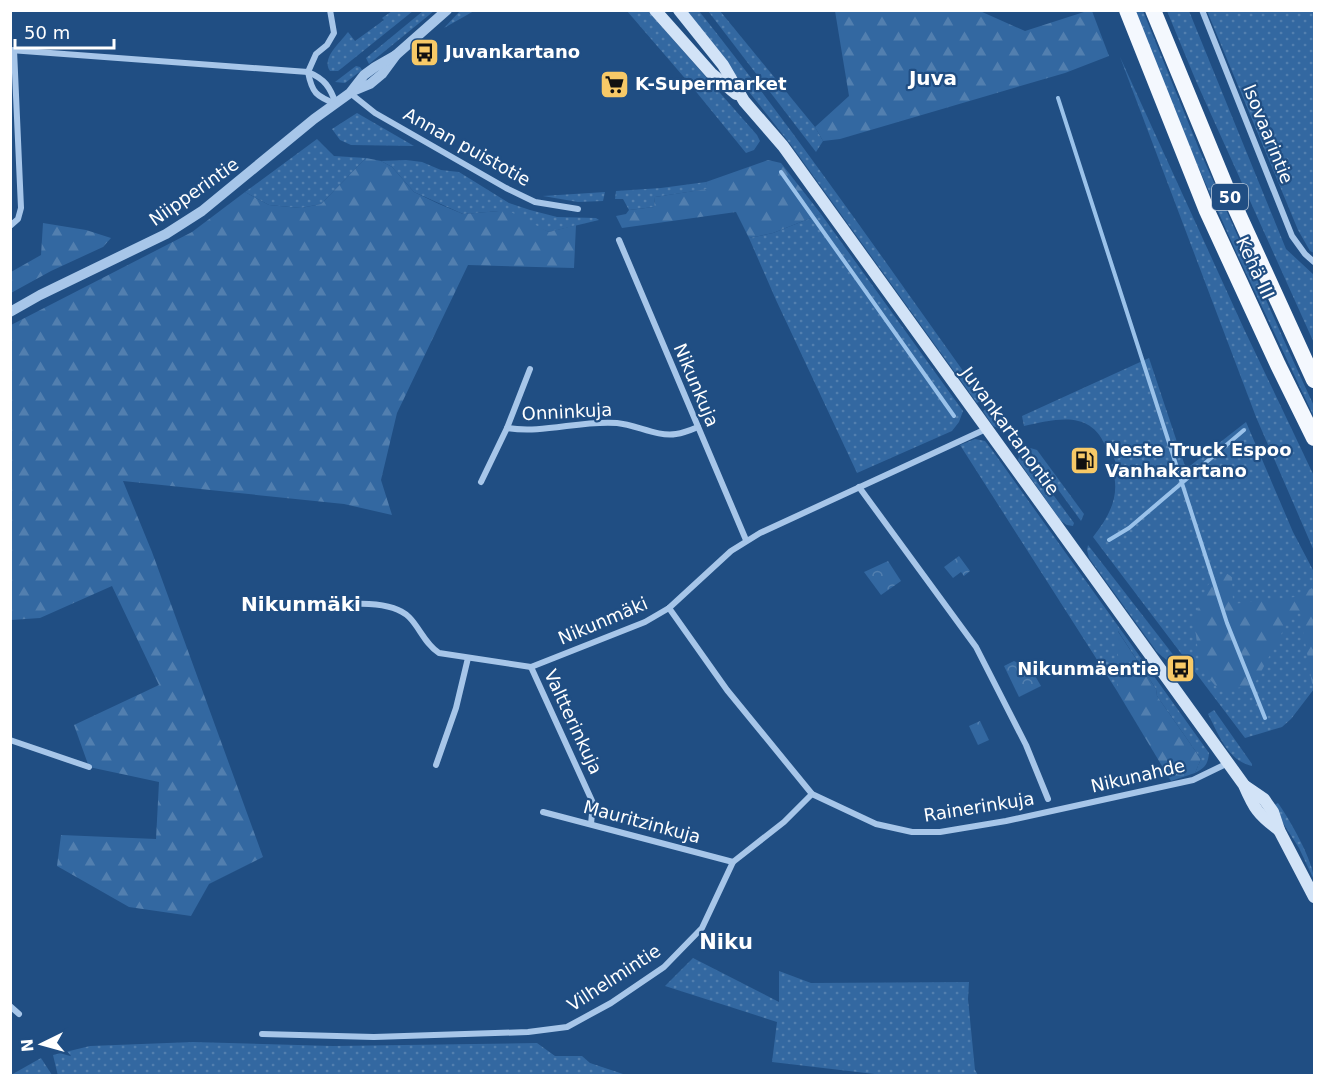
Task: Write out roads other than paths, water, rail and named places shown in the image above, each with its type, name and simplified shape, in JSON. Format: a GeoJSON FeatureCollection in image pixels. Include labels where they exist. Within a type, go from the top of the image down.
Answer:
{"type":"FeatureCollection","features":[{"type":"Feature","properties":{"kind":"highway","name":"Kehä III"},"geometry":{"type":"LineString","coordinates":[[1127,10],[1207,210],[1314,438]]}},
{"type":"Feature","properties":{"kind":"highway","name":"Kehä III"},"geometry":{"type":"LineString","coordinates":[[1153,10],[1225,185],[1314,380]]}},
{"type":"Feature","properties":{"kind":"main road","name":"Juvankartanontie"},"geometry":{"type":"LineString","coordinates":[[655,10],[711,73],[744,100]]}},
{"type":"Feature","properties":{"kind":"main road","name":"Juvankartanontie"},"geometry":{"type":"LineString","coordinates":[[679,10],[723,65],[744,100],[783,146],[1244,785],[1264,800],[1314,897]]}},
{"type":"Feature","properties":{"kind":"street"},"geometry":{"type":"LineString","coordinates":[[330,10],[334,33],[327,45],[316,54],[308,72],[311,87],[319,97],[336,104]]}},
{"type":"Feature","properties":{"kind":"street","name":"Niipperintie"},"geometry":{"type":"LineString","coordinates":[[10,312],[166,234],[201,211],[314,119],[350,93],[370,84],[382,74],[396,55],[447,10]]}},
{"type":"Feature","properties":{"kind":"street","name":"Isovaarintie"},"geometry":{"type":"LineString","coordinates":[[1202,10],[1292,236],[1314,262]]}},
{"type":"Feature","properties":{"kind":"street"},"geometry":{"type":"LineString","coordinates":[[10,226],[18,219],[21,208],[12,50],[308,72],[321,77],[330,88],[336,104]]}},
{"type":"Feature","properties":{"kind":"street","name":"Annan puistotie"},"geometry":{"type":"LineString","coordinates":[[350,93],[375,113],[506,188],[535,202],[578,209]]}},
{"type":"Feature","properties":{"kind":"street","name":"Nikunkuja"},"geometry":{"type":"LineString","coordinates":[[620,240],[746,540]]}},
{"type":"Feature","properties":{"kind":"street","name":"Onninkuja"},"geometry":{"type":"LineString","coordinates":[[480,482],[507,428],[530,369]]}},
{"type":"Feature","properties":{"kind":"street","name":"Onninkuja"},"geometry":{"type":"LineString","coordinates":[[507,428],[526,431],[618,423],[665,435],[698,428]]}},
{"type":"Feature","properties":{"kind":"street","name":"Nikunmäki"},"geometry":{"type":"LineString","coordinates":[[312,607],[353,603],[382,606],[408,616],[432,648],[439,653],[531,667],[645,622],[669,608],[746,540],[986,429]]}},
{"type":"Feature","properties":{"kind":"street"},"geometry":{"type":"LineString","coordinates":[[859,487],[976,647],[1026,745],[1048,799]]}},
{"type":"Feature","properties":{"kind":"street"},"geometry":{"type":"LineString","coordinates":[[669,608],[728,690],[812,794]]}},
{"type":"Feature","properties":{"kind":"street"},"geometry":{"type":"LineString","coordinates":[[436,765],[456,708],[468,658]]}},
{"type":"Feature","properties":{"kind":"street","name":"Valtterinkuja"},"geometry":{"type":"LineString","coordinates":[[531,667],[593,803],[591,824]]}},
{"type":"Feature","properties":{"kind":"street"},"geometry":{"type":"LineString","coordinates":[[10,740],[89,767]]}},
{"type":"Feature","properties":{"kind":"street","name":"Nikunahde"},"geometry":{"type":"LineString","coordinates":[[1051,811],[1193,780],[1228,763]]}},
{"type":"Feature","properties":{"kind":"street","name":"Rainerinkuja"},"geometry":{"type":"LineString","coordinates":[[812,794],[876,824],[912,832],[940,832],[1051,811]]}},
{"type":"Feature","properties":{"kind":"street","name":"Vilhelmintie"},"geometry":{"type":"LineString","coordinates":[[262,1034],[374,1037],[528,1032],[567,1027],[611,1002],[664,967],[702,928],[733,862],[784,822],[812,794]]}},
{"type":"Feature","properties":{"kind":"street","name":"Mauritzinkuja"},"geometry":{"type":"LineString","coordinates":[[543,812],[733,862]]}},
{"type":"Feature","properties":{"kind":"street"},"geometry":{"type":"LineString","coordinates":[[10,1006],[19,1014]]}},
{"type":"Feature","properties":{"kind":"waterway"},"geometry":{"type":"LineString","coordinates":[[1058,98],[1227,623],[1265,718]]}},
{"type":"Feature","properties":{"kind":"waterway"},"geometry":{"type":"LineString","coordinates":[[781,172],[954,416]]}},
{"type":"Feature","properties":{"kind":"waterway"},"geometry":{"type":"LineString","coordinates":[[1109,540],[1129,528],[1244,430]]}},
{"type":"Feature","properties":{"kind":"place","name":"Juvankartano"},"geometry":{"type":"Point","coordinates":[424,52]}},
{"type":"Feature","properties":{"kind":"place","name":"K-Supermarket"},"geometry":{"type":"Point","coordinates":[614,84]}},
{"type":"Feature","properties":{"kind":"place","name":"Neste Truck Espoo Vanhakartano"},"geometry":{"type":"Point","coordinates":[1084,460]}},
{"type":"Feature","properties":{"kind":"place","name":"Nikunmäentie"},"geometry":{"type":"Point","coordinates":[1180,669]}},
{"type":"Feature","properties":{"kind":"district","name":"Juva"},"geometry":{"type":"Point","coordinates":[933,78]}},
{"type":"Feature","properties":{"kind":"district","name":"Nikunmäki"},"geometry":{"type":"Point","coordinates":[301,604]}},
{"type":"Feature","properties":{"kind":"district","name":"Niku"},"geometry":{"type":"Point","coordinates":[726,942]}}]}
